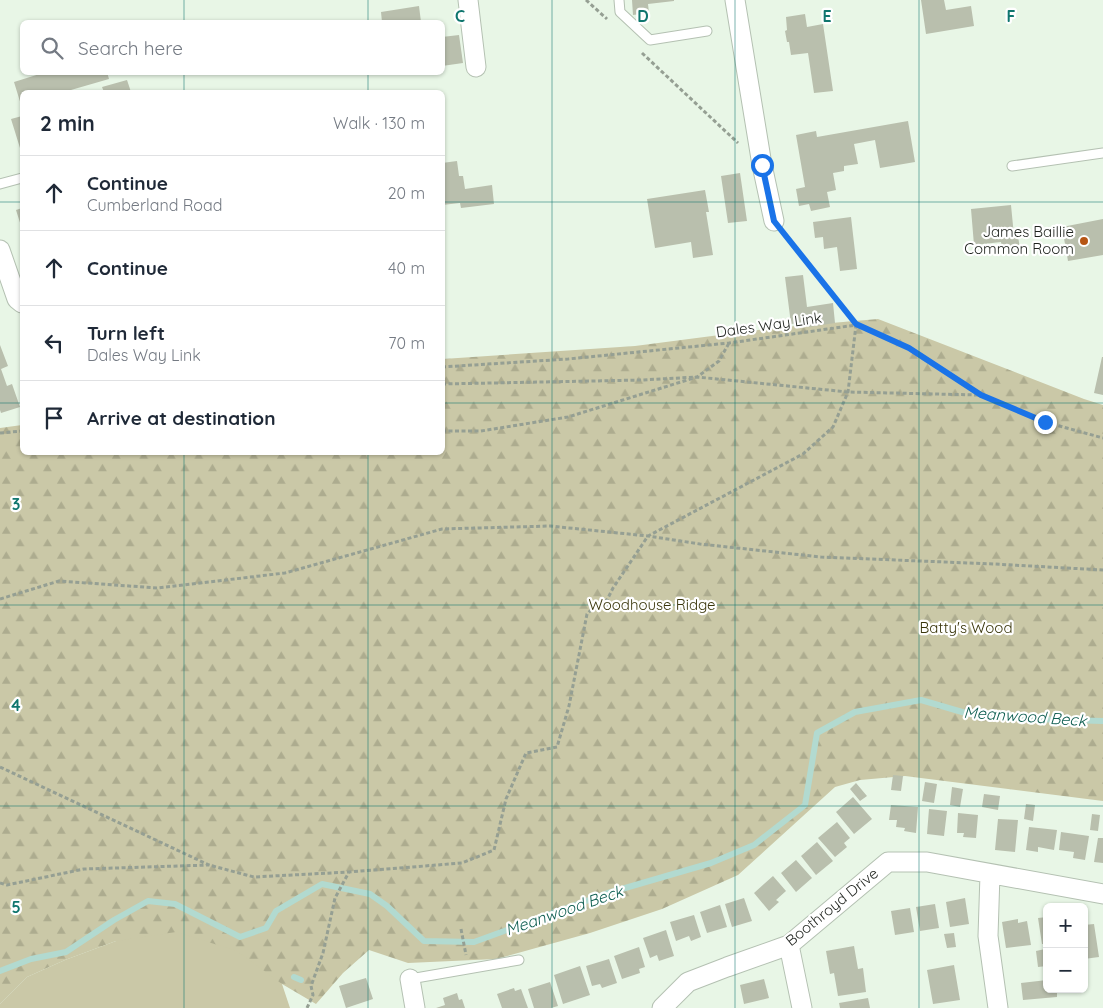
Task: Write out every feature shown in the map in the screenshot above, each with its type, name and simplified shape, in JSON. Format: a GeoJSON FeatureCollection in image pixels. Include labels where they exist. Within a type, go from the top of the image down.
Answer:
{"type":"FeatureCollection","features":[{"type":"Feature","properties":{"kind":"street"},"geometry":{"type":"LineString","coordinates":[[468,0],[476,66]]}},
{"type":"Feature","properties":{"kind":"street"},"geometry":{"type":"LineString","coordinates":[[735,0],[762,165],[774,221]]}},
{"type":"Feature","properties":{"kind":"street"},"geometry":{"type":"LineString","coordinates":[[1,255],[17,299],[20,301]]}},
{"type":"Feature","properties":{"kind":"street","name":"Boothroyd Drive"},"geometry":{"type":"LineString","coordinates":[[662,1008],[688,982],[789,945],[888,862],[927,862],[1103,894]]}},
{"type":"Feature","properties":{"kind":"street"},"geometry":{"type":"LineString","coordinates":[[990,874],[988,936],[998,1008]]}},
{"type":"Feature","properties":{"kind":"street"},"geometry":{"type":"LineString","coordinates":[[789,945],[802,1008]]}},
{"type":"Feature","properties":{"kind":"street"},"geometry":{"type":"LineString","coordinates":[[410,979],[415,1008]]}},
{"type":"Feature","properties":{"kind":"lane"},"geometry":{"type":"LineString","coordinates":[[619,0],[620,12],[650,40],[707,31]]}},
{"type":"Feature","properties":{"kind":"lane"},"geometry":{"type":"LineString","coordinates":[[1012,166],[1103,153]]}},
{"type":"Feature","properties":{"kind":"lane"},"geometry":{"type":"LineString","coordinates":[[0,184],[20,179]]}},
{"type":"Feature","properties":{"kind":"lane"},"geometry":{"type":"LineString","coordinates":[[410,979],[519,960]]}},
{"type":"Feature","properties":{"kind":"path"},"geometry":{"type":"LineString","coordinates":[[586,0],[608,20]]}},
{"type":"Feature","properties":{"kind":"path"},"geometry":{"type":"LineString","coordinates":[[636,46],[762,165]]}},
{"type":"Feature","properties":{"kind":"path"},"geometry":{"type":"LineString","coordinates":[[774,221],[856,324],[909,348],[981,395],[1045,422],[1103,438]]}},
{"type":"Feature","properties":{"kind":"path"},"geometry":{"type":"LineString","coordinates":[[0,767],[209,865],[254,877],[462,863],[494,850],[506,799],[526,752],[557,747],[569,706],[587,614],[594,607],[608,600],[613,588],[648,536],[803,454],[833,427],[848,392],[856,324]]}},
{"type":"Feature","properties":{"kind":"path","name":"Dales Way Link"},"geometry":{"type":"LineString","coordinates":[[445,367],[568,359],[729,343],[856,324]]}},
{"type":"Feature","properties":{"kind":"path"},"geometry":{"type":"LineString","coordinates":[[445,431],[480,431],[568,417],[697,377],[719,360],[729,343]]}},
{"type":"Feature","properties":{"kind":"path"},"geometry":{"type":"LineString","coordinates":[[445,384],[697,377],[848,392],[981,395]]}},
{"type":"Feature","properties":{"kind":"path"},"geometry":{"type":"LineString","coordinates":[[0,433],[20,431]]}},
{"type":"Feature","properties":{"kind":"path"},"geometry":{"type":"LineString","coordinates":[[0,599],[59,582],[157,588],[285,574],[442,529],[550,526],[821,557],[1103,570]]}},
{"type":"Feature","properties":{"kind":"path"},"geometry":{"type":"LineString","coordinates":[[0,884],[7,885],[84,869],[209,865]]}},
{"type":"Feature","properties":{"kind":"path"},"geometry":{"type":"LineString","coordinates":[[307,1008],[313,995],[311,986],[323,953],[336,896],[349,872]]}},
{"type":"Feature","properties":{"kind":"path"},"geometry":{"type":"LineString","coordinates":[[461,929],[466,955]]}},
{"type":"Feature","properties":{"kind":"green space","name":"Woodhouse Ridge"},"geometry":{"type":"Polygon","coordinates":[[[878,319],[1103,405],[1103,801],[905,776],[860,780],[835,787],[738,875],[662,909],[590,933],[496,959],[408,963],[369,950],[343,973],[316,1004],[282,984],[116,941],[65,960],[27,977],[0,1004],[0,428],[20,425],[20,455],[445,455],[445,359],[635,346],[773,328],[878,319]]]}},
{"type":"Feature","properties":{"kind":"green space"},"geometry":{"type":"Polygon","coordinates":[[[176,932],[237,951],[282,984],[290,1008],[0,1008],[0,1004],[27,977],[65,960],[116,941],[176,932]]]}},
{"type":"Feature","properties":{"kind":"building"},"geometry":{"type":"Polygon","coordinates":[[[632,0],[674,1],[648,4],[649,13],[633,15],[632,0]]]}},
{"type":"Feature","properties":{"kind":"building"},"geometry":{"type":"Polygon","coordinates":[[[921,0],[944,0],[946,10],[971,6],[974,26],[926,34],[921,0]]]}},
{"type":"Feature","properties":{"kind":"building"},"geometry":{"type":"Polygon","coordinates":[[[419,6],[421,20],[382,20],[381,12],[419,6]]]}},
{"type":"Feature","properties":{"kind":"building"},"geometry":{"type":"Polygon","coordinates":[[[805,14],[807,27],[823,24],[833,91],[814,93],[808,53],[791,55],[785,31],[787,30],[786,17],[805,14]]]}},
{"type":"Feature","properties":{"kind":"building"},"geometry":{"type":"Polygon","coordinates":[[[459,35],[463,63],[445,66],[445,37],[459,35]]]}},
{"type":"Feature","properties":{"kind":"building"},"geometry":{"type":"Polygon","coordinates":[[[36,75],[108,75],[109,79],[71,90],[20,90],[20,102],[14,82],[36,75]]]}},
{"type":"Feature","properties":{"kind":"building"},"geometry":{"type":"Polygon","coordinates":[[[127,80],[130,90],[103,90],[102,87],[127,80]]]}},
{"type":"Feature","properties":{"kind":"building"},"geometry":{"type":"Polygon","coordinates":[[[20,117],[20,148],[11,119],[20,117]]]}},
{"type":"Feature","properties":{"kind":"building"},"geometry":{"type":"Polygon","coordinates":[[[908,121],[915,162],[880,168],[875,140],[854,144],[858,164],[844,166],[844,171],[833,173],[836,190],[827,192],[830,207],[811,211],[809,204],[799,206],[796,189],[805,187],[796,135],[816,131],[817,137],[908,121]]]}},
{"type":"Feature","properties":{"kind":"building"},"geometry":{"type":"Polygon","coordinates":[[[457,161],[459,176],[463,176],[465,189],[492,185],[494,204],[461,208],[460,203],[445,205],[445,163],[457,161]]]}},
{"type":"Feature","properties":{"kind":"building"},"geometry":{"type":"Polygon","coordinates":[[[740,173],[747,221],[728,223],[721,176],[740,173]]]}},
{"type":"Feature","properties":{"kind":"building"},"geometry":{"type":"Polygon","coordinates":[[[705,190],[709,212],[706,212],[713,255],[693,258],[691,242],[655,248],[647,199],[705,190]]]}},
{"type":"Feature","properties":{"kind":"building"},"geometry":{"type":"Polygon","coordinates":[[[1011,205],[1014,236],[1018,236],[1020,249],[1002,251],[1001,242],[974,245],[971,209],[1011,205]]]}},
{"type":"Feature","properties":{"kind":"building"},"geometry":{"type":"Polygon","coordinates":[[[20,209],[20,223],[16,210],[20,209]]]}},
{"type":"Feature","properties":{"kind":"building"},"geometry":{"type":"Polygon","coordinates":[[[851,217],[857,269],[840,271],[837,247],[824,249],[823,237],[815,238],[813,222],[851,217]]]}},
{"type":"Feature","properties":{"kind":"building","name":"James Baillie Common Room"},"geometry":{"type":"Polygon","coordinates":[[[1103,219],[1103,255],[1068,261],[1062,227],[1103,219]]]}},
{"type":"Feature","properties":{"kind":"building"},"geometry":{"type":"Polygon","coordinates":[[[803,275],[807,307],[833,303],[835,323],[809,327],[808,322],[791,324],[785,277],[803,275]]]}},
{"type":"Feature","properties":{"kind":"building"},"geometry":{"type":"Polygon","coordinates":[[[0,345],[8,366],[1,369],[7,386],[12,384],[20,407],[1,413],[0,410],[0,345]]]}},
{"type":"Feature","properties":{"kind":"building"},"geometry":{"type":"Polygon","coordinates":[[[1103,357],[1103,395],[1094,393],[1103,357]]]}},
{"type":"Feature","properties":{"kind":"building"},"geometry":{"type":"Polygon","coordinates":[[[893,775],[903,776],[901,791],[891,790],[893,775]]]}},
{"type":"Feature","properties":{"kind":"building"},"geometry":{"type":"Polygon","coordinates":[[[925,782],[937,784],[934,803],[922,801],[925,782]]]}},
{"type":"Feature","properties":{"kind":"building"},"geometry":{"type":"Polygon","coordinates":[[[856,783],[867,796],[860,801],[850,789],[856,783]]]}},
{"type":"Feature","properties":{"kind":"building"},"geometry":{"type":"Polygon","coordinates":[[[952,787],[963,789],[960,807],[950,805],[952,787]]]}},
{"type":"Feature","properties":{"kind":"building"},"geometry":{"type":"Polygon","coordinates":[[[984,794],[1000,796],[998,810],[982,807],[984,794]]]}},
{"type":"Feature","properties":{"kind":"building"},"geometry":{"type":"Polygon","coordinates":[[[853,797],[872,819],[854,834],[836,812],[853,797]]]}},
{"type":"Feature","properties":{"kind":"building"},"geometry":{"type":"Polygon","coordinates":[[[1026,804],[1035,805],[1033,821],[1024,819],[1026,804]]]}},
{"type":"Feature","properties":{"kind":"building"},"geometry":{"type":"Polygon","coordinates":[[[891,805],[918,807],[916,833],[904,831],[905,828],[896,827],[897,820],[889,820],[891,805]]]}},
{"type":"Feature","properties":{"kind":"building"},"geometry":{"type":"Polygon","coordinates":[[[929,809],[947,811],[944,836],[927,834],[929,809]]]}},
{"type":"Feature","properties":{"kind":"building"},"geometry":{"type":"Polygon","coordinates":[[[958,813],[978,815],[976,838],[963,837],[964,833],[957,833],[958,813]]]}},
{"type":"Feature","properties":{"kind":"building"},"geometry":{"type":"Polygon","coordinates":[[[1092,814],[1100,815],[1098,831],[1090,830],[1092,814]]]}},
{"type":"Feature","properties":{"kind":"building"},"geometry":{"type":"Polygon","coordinates":[[[998,819],[1018,820],[1015,852],[995,850],[998,819]]]}},
{"type":"Feature","properties":{"kind":"building"},"geometry":{"type":"Polygon","coordinates":[[[837,822],[850,838],[844,843],[847,847],[835,857],[818,838],[837,822]]]}},
{"type":"Feature","properties":{"kind":"building"},"geometry":{"type":"Polygon","coordinates":[[[1029,827],[1057,830],[1054,850],[1038,847],[1038,852],[1026,850],[1029,827]]]}},
{"type":"Feature","properties":{"kind":"building"},"geometry":{"type":"Polygon","coordinates":[[[1061,832],[1089,836],[1085,860],[1073,858],[1074,852],[1059,850],[1061,832]]]}},
{"type":"Feature","properties":{"kind":"building"},"geometry":{"type":"Polygon","coordinates":[[[1098,838],[1103,838],[1103,863],[1094,862],[1098,838]]]}},
{"type":"Feature","properties":{"kind":"building"},"geometry":{"type":"Polygon","coordinates":[[[817,842],[833,861],[816,875],[801,856],[817,842]]]}},
{"type":"Feature","properties":{"kind":"building"},"geometry":{"type":"Polygon","coordinates":[[[796,860],[812,878],[796,892],[781,873],[796,860]]]}},
{"type":"Feature","properties":{"kind":"building"},"geometry":{"type":"Polygon","coordinates":[[[773,876],[786,891],[776,900],[779,902],[769,911],[754,893],[773,876]]]}},
{"type":"Feature","properties":{"kind":"building"},"geometry":{"type":"Polygon","coordinates":[[[744,898],[752,921],[732,927],[725,904],[744,898]]]}},
{"type":"Feature","properties":{"kind":"building"},"geometry":{"type":"Polygon","coordinates":[[[965,898],[969,924],[950,927],[946,902],[965,898]]]}},
{"type":"Feature","properties":{"kind":"building"},"geometry":{"type":"Polygon","coordinates":[[[935,904],[939,928],[920,931],[916,907],[935,904]]]}},
{"type":"Feature","properties":{"kind":"building"},"geometry":{"type":"Polygon","coordinates":[[[720,905],[727,927],[707,933],[700,912],[720,905]]]}},
{"type":"Feature","properties":{"kind":"building"},"geometry":{"type":"Polygon","coordinates":[[[910,908],[914,932],[895,935],[891,911],[910,908]]]}},
{"type":"Feature","properties":{"kind":"building"},"geometry":{"type":"Polygon","coordinates":[[[694,915],[701,937],[691,941],[689,936],[676,941],[670,922],[694,915]]]}},
{"type":"Feature","properties":{"kind":"building"},"geometry":{"type":"Polygon","coordinates":[[[1043,917],[1043,944],[1042,944],[1038,918],[1043,917]]]}},
{"type":"Feature","properties":{"kind":"building"},"geometry":{"type":"Polygon","coordinates":[[[1018,919],[1018,923],[1027,921],[1031,945],[1006,948],[1002,922],[1018,919]]]}},
{"type":"Feature","properties":{"kind":"building"},"geometry":{"type":"Polygon","coordinates":[[[1094,924],[1099,957],[1088,958],[1088,925],[1094,924]]]}},
{"type":"Feature","properties":{"kind":"building"},"geometry":{"type":"Polygon","coordinates":[[[666,930],[674,956],[659,961],[657,955],[650,958],[643,938],[666,930]]]}},
{"type":"Feature","properties":{"kind":"building"},"geometry":{"type":"Polygon","coordinates":[[[954,933],[956,947],[947,948],[944,934],[954,933]]]}},
{"type":"Feature","properties":{"kind":"building"},"geometry":{"type":"Polygon","coordinates":[[[854,946],[858,969],[863,968],[866,992],[838,996],[834,973],[830,974],[826,951],[854,946]]]}},
{"type":"Feature","properties":{"kind":"building"},"geometry":{"type":"Polygon","coordinates":[[[639,947],[645,967],[639,969],[640,973],[622,979],[614,956],[639,947]]]}},
{"type":"Feature","properties":{"kind":"building"},"geometry":{"type":"Polygon","coordinates":[[[1043,949],[1043,966],[1038,967],[1036,951],[1043,949]]]}},
{"type":"Feature","properties":{"kind":"building"},"geometry":{"type":"Polygon","coordinates":[[[609,959],[617,983],[602,988],[600,984],[592,986],[586,966],[609,959]]]}},
{"type":"Feature","properties":{"kind":"building"},"geometry":{"type":"Polygon","coordinates":[[[954,965],[960,1000],[933,1004],[927,970],[954,965]]]}},
{"type":"Feature","properties":{"kind":"building"},"geometry":{"type":"Polygon","coordinates":[[[580,966],[590,995],[563,1004],[554,975],[580,966]]]}},
{"type":"Feature","properties":{"kind":"building"},"geometry":{"type":"Polygon","coordinates":[[[366,978],[373,999],[346,1008],[339,986],[366,978]]]}},
{"type":"Feature","properties":{"kind":"building"},"geometry":{"type":"Polygon","coordinates":[[[764,979],[769,998],[744,1004],[740,985],[764,979]]]}},
{"type":"Feature","properties":{"kind":"building"},"geometry":{"type":"Polygon","coordinates":[[[1043,980],[1043,993],[1057,993],[1057,997],[1023,1000],[1021,983],[1043,980]]]}},
{"type":"Feature","properties":{"kind":"building"},"geometry":{"type":"Polygon","coordinates":[[[550,982],[558,1006],[534,1008],[528,989],[550,982]]]}},
{"type":"Feature","properties":{"kind":"building"},"geometry":{"type":"Polygon","coordinates":[[[514,988],[515,991],[521,989],[528,1008],[502,1008],[497,994],[514,988]]]}},
{"type":"Feature","properties":{"kind":"building"},"geometry":{"type":"Polygon","coordinates":[[[457,993],[459,1000],[462,999],[465,1008],[436,1008],[445,1005],[443,998],[457,993]]]}},
{"type":"Feature","properties":{"kind":"building"},"geometry":{"type":"Polygon","coordinates":[[[868,998],[870,1008],[840,1008],[839,1003],[868,998]]]}},
{"type":"Feature","properties":{"kind":"waterway","name":"Meanwood Beck"},"geometry":{"type":"LineString","coordinates":[[0,971],[31,959],[66,952],[114,920],[148,901],[175,904],[240,937],[266,928],[276,911],[322,884],[370,894],[387,906],[424,941],[474,942],[608,893],[711,863],[754,845],[805,805],[817,733],[855,712],[921,700],[969,714],[1029,719],[1103,721]]}},
{"type":"Feature","properties":{"kind":"waterway"},"geometry":{"type":"LineString","coordinates":[[294,977],[301,980]]}},
{"type":"Feature","properties":{"kind":"place","name":"James Baillie Common Room"},"geometry":{"type":"Point","coordinates":[1084,241]}},
{"type":"Feature","properties":{"kind":"route"},"geometry":{"type":"LineString","coordinates":[[762,165],[774,221],[856,324],[909,348],[981,395],[1045,422]]}},
{"type":"Feature","properties":{"kind":"park label","name":"Batty's Wood"},"geometry":{"type":"Point","coordinates":[966,628]}}]}
